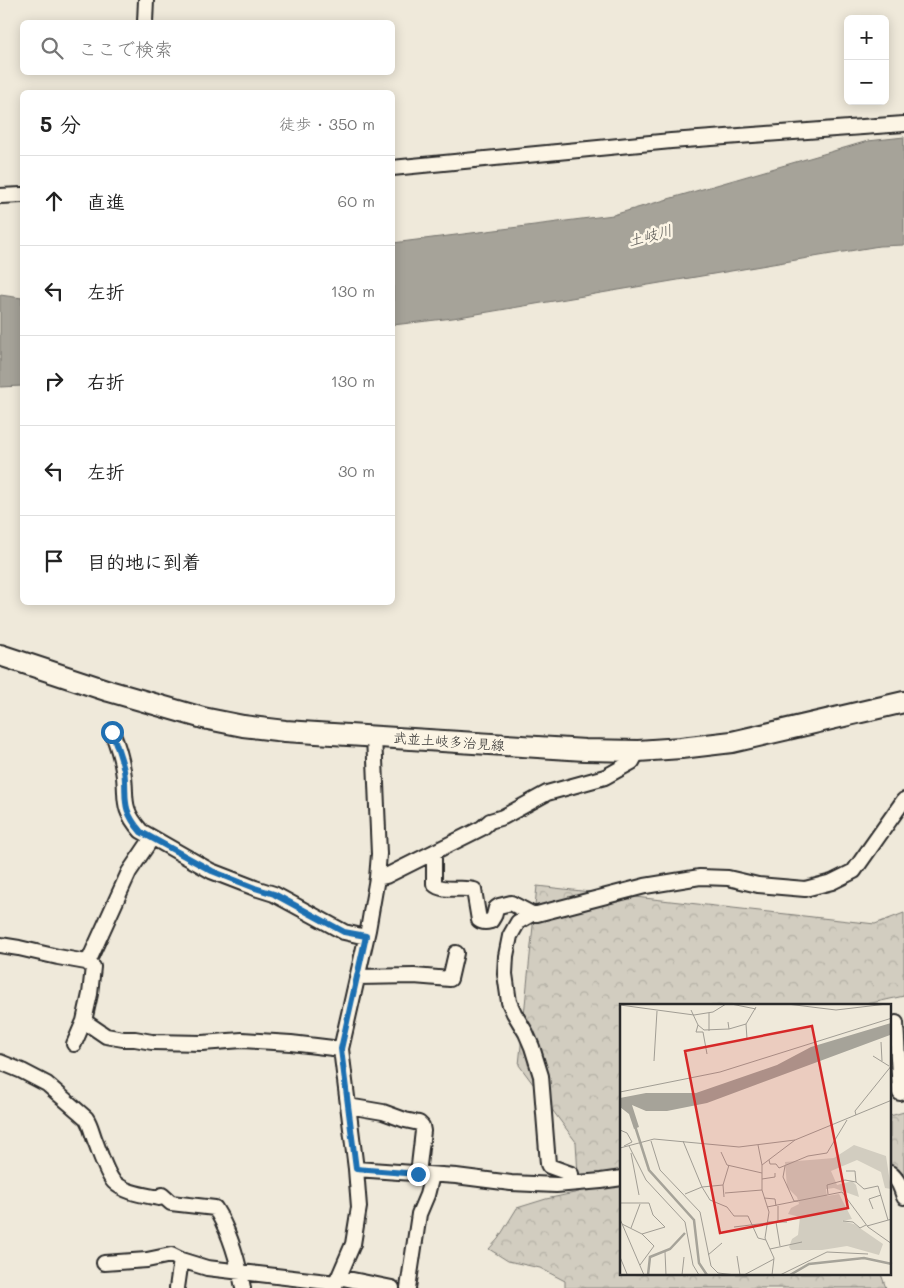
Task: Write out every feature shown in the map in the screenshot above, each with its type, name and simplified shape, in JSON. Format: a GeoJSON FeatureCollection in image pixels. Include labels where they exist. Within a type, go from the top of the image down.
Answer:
{"type":"FeatureCollection","features":[{"type":"Feature","properties":{"kind":"main road","name":"武並土岐多治見線"},"geometry":{"type":"LineString","coordinates":[[0,655],[109,691],[203,718],[244,726],[285,731],[585,750],[638,751],[732,742],[904,702]]}},
{"type":"Feature","properties":{"kind":"street"},"geometry":{"type":"LineString","coordinates":[[144,20],[146,0]]}},
{"type":"Feature","properties":{"kind":"street"},"geometry":{"type":"LineString","coordinates":[[395,168],[671,141],[904,124]]}},
{"type":"Feature","properties":{"kind":"street"},"geometry":{"type":"LineString","coordinates":[[0,196],[20,195]]}},
{"type":"Feature","properties":{"kind":"street"},"geometry":{"type":"LineString","coordinates":[[112,732],[123,768],[124,796],[128,814],[141,832],[212,871],[274,894],[344,932],[366,936]]}},
{"type":"Feature","properties":{"kind":"street"},"geometry":{"type":"LineString","coordinates":[[336,1283],[353,1244],[359,1207],[341,1049],[378,878],[379,854],[374,736]]}},
{"type":"Feature","properties":{"kind":"street"},"geometry":{"type":"LineString","coordinates":[[378,878],[386,876],[547,794],[605,777],[632,762],[638,751]]}},
{"type":"Feature","properties":{"kind":"street"},"geometry":{"type":"LineString","coordinates":[[571,1174],[548,1164],[541,1076],[532,1047],[514,1013],[506,990],[506,956],[510,936],[518,922],[532,914],[646,886],[700,877],[728,878],[758,885],[805,889],[832,882],[854,871],[904,800]]}},
{"type":"Feature","properties":{"kind":"street"},"geometry":{"type":"LineString","coordinates":[[86,962],[90,958],[129,872],[152,838]]}},
{"type":"Feature","properties":{"kind":"street"},"geometry":{"type":"LineString","coordinates":[[434,852],[434,884],[442,888],[468,888],[474,890],[479,920],[481,922],[492,921],[496,908],[511,903],[532,914]]}},
{"type":"Feature","properties":{"kind":"street"},"geometry":{"type":"LineString","coordinates":[[0,945],[86,962],[93,967],[84,1021],[74,1044]]}},
{"type":"Feature","properties":{"kind":"street"},"geometry":{"type":"LineString","coordinates":[[357,977],[407,976],[450,979],[456,953]]}},
{"type":"Feature","properties":{"kind":"street"},"geometry":{"type":"LineString","coordinates":[[84,1021],[106,1036],[123,1039],[152,1042],[202,1043],[242,1040],[341,1049]]}},
{"type":"Feature","properties":{"kind":"street"},"geometry":{"type":"LineString","coordinates":[[896,1023],[898,1094]]}},
{"type":"Feature","properties":{"kind":"street"},"geometry":{"type":"LineString","coordinates":[[0,1062],[47,1084],[86,1118],[90,1123],[98,1149],[109,1173],[113,1181],[119,1186],[159,1198],[162,1196],[171,1203],[215,1208],[224,1222],[240,1271],[243,1288]]}},
{"type":"Feature","properties":{"kind":"street"},"geometry":{"type":"LineString","coordinates":[[348,1106],[383,1112],[419,1123],[422,1126],[427,1195],[419,1214],[408,1288]]}},
{"type":"Feature","properties":{"kind":"street"},"geometry":{"type":"LineString","coordinates":[[356,1169],[512,1183],[556,1185],[620,1178]]}},
{"type":"Feature","properties":{"kind":"street"},"geometry":{"type":"LineString","coordinates":[[892,1174],[901,1186],[904,1197]]}},
{"type":"Feature","properties":{"kind":"street"},"geometry":{"type":"LineString","coordinates":[[104,1263],[113,1261],[131,1262],[171,1255],[207,1268],[392,1288]]}},
{"type":"Feature","properties":{"kind":"street"},"geometry":{"type":"LineString","coordinates":[[177,1288],[181,1260]]}},
{"type":"Feature","properties":{"kind":"green space"},"geometry":{"type":"Polygon","coordinates":[[[537,886],[875,924],[904,913],[904,996],[867,1004],[620,1004],[620,1276],[882,1276],[886,1288],[565,1288],[565,1281],[540,1268],[508,1261],[489,1249],[498,1239],[517,1208],[579,1192],[576,1142],[519,1065],[537,886]]]}},
{"type":"Feature","properties":{"kind":"green space"},"geometry":{"type":"Polygon","coordinates":[[[904,1112],[904,1174],[892,1167],[892,1115],[904,1112]]]}},
{"type":"Feature","properties":{"kind":"water","name":"土岐川"},"geometry":{"type":"Polygon","coordinates":[[[904,137],[904,245],[879,246],[453,318],[395,325],[395,243],[613,215],[868,141],[904,137]]]}},
{"type":"Feature","properties":{"kind":"water"},"geometry":{"type":"Polygon","coordinates":[[[0,295],[20,298],[20,386],[0,387],[0,295]]]}},
{"type":"Feature","properties":{"kind":"route"},"geometry":{"type":"LineString","coordinates":[[112,732],[123,768],[126,808],[141,832],[226,878],[274,894],[344,932],[366,936],[341,1049],[356,1169],[418,1174]]}}]}
